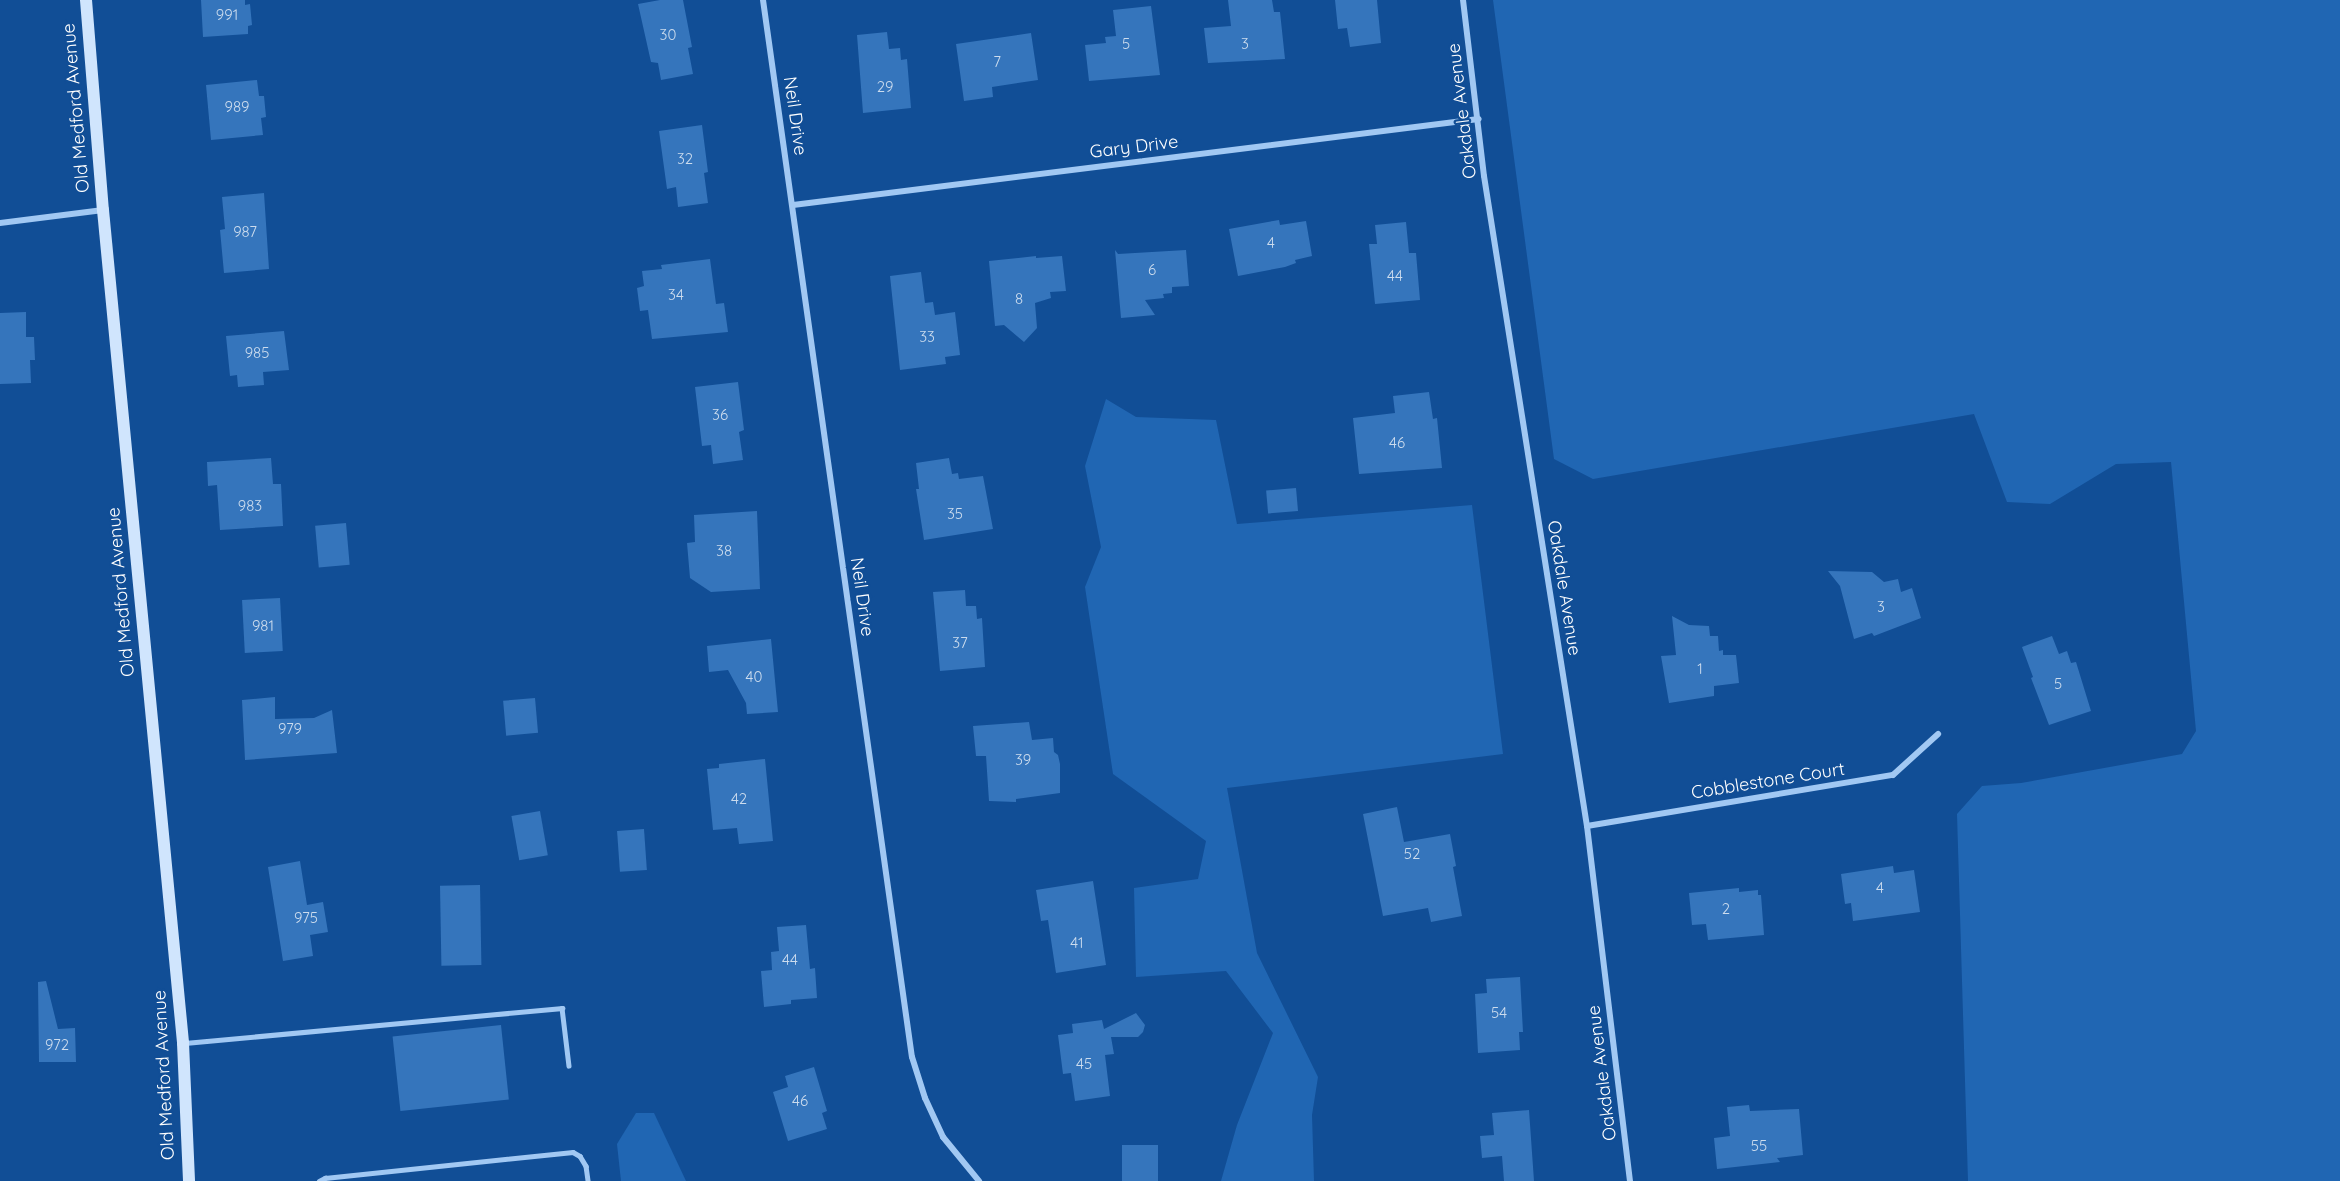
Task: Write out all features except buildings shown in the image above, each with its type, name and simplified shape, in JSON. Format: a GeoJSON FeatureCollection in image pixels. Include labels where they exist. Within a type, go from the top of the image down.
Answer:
{"type":"FeatureCollection","features":[{"type":"Feature","properties":{"kind":"street","name":"Old Medford Avenue"},"geometry":{"type":"LineString","coordinates":[[86,0],[102,210],[183,1043],[189,1181]]}},
{"type":"Feature","properties":{"kind":"street","name":"Neil Drive"},"geometry":{"type":"LineString","coordinates":[[763,0],[912,1057],[925,1098],[943,1137],[979,1181]]}},
{"type":"Feature","properties":{"kind":"street","name":"Oakdale Avenue"},"geometry":{"type":"LineString","coordinates":[[1463,0],[1484,176],[1587,826],[1630,1181]]}},
{"type":"Feature","properties":{"kind":"street","name":"Gary Drive"},"geometry":{"type":"LineString","coordinates":[[793,206],[1479,119]]}},
{"type":"Feature","properties":{"kind":"street"},"geometry":{"type":"LineString","coordinates":[[0,223],[102,210]]}},
{"type":"Feature","properties":{"kind":"street","name":"Cobblestone Court"},"geometry":{"type":"LineString","coordinates":[[1587,826],[1893,775],[1938,734]]}},
{"type":"Feature","properties":{"kind":"lane"},"geometry":{"type":"LineString","coordinates":[[183,1043],[562,1008],[569,1066]]}},
{"type":"Feature","properties":{"kind":"lane"},"geometry":{"type":"LineString","coordinates":[[319,1181],[325,1178],[573,1152],[580,1156],[586,1166],[588,1181]]}},
{"type":"Feature","properties":{"kind":"shaded area"},"geometry":{"type":"Polygon","coordinates":[[[1493,0],[2340,0],[2340,1181],[1968,1181],[1957,814],[1982,786],[2021,783],[2182,754],[2196,731],[2171,462],[2116,464],[2050,504],[2007,502],[1974,414],[1593,479],[1554,459],[1493,0]]]}},
{"type":"Feature","properties":{"kind":"shaded area"},"geometry":{"type":"Polygon","coordinates":[[[1106,399],[1136,417],[1216,420],[1237,524],[1472,505],[1503,754],[1227,788],[1257,953],[1318,1077],[1312,1115],[1314,1181],[1221,1181],[1237,1125],[1273,1033],[1226,971],[1136,977],[1134,888],[1198,879],[1206,841],[1113,774],[1085,587],[1101,547],[1085,466],[1106,399]]]}},
{"type":"Feature","properties":{"kind":"shaded area"},"geometry":{"type":"Polygon","coordinates":[[[636,1113],[654,1113],[686,1181],[621,1181],[617,1144],[636,1113]]]}}]}
